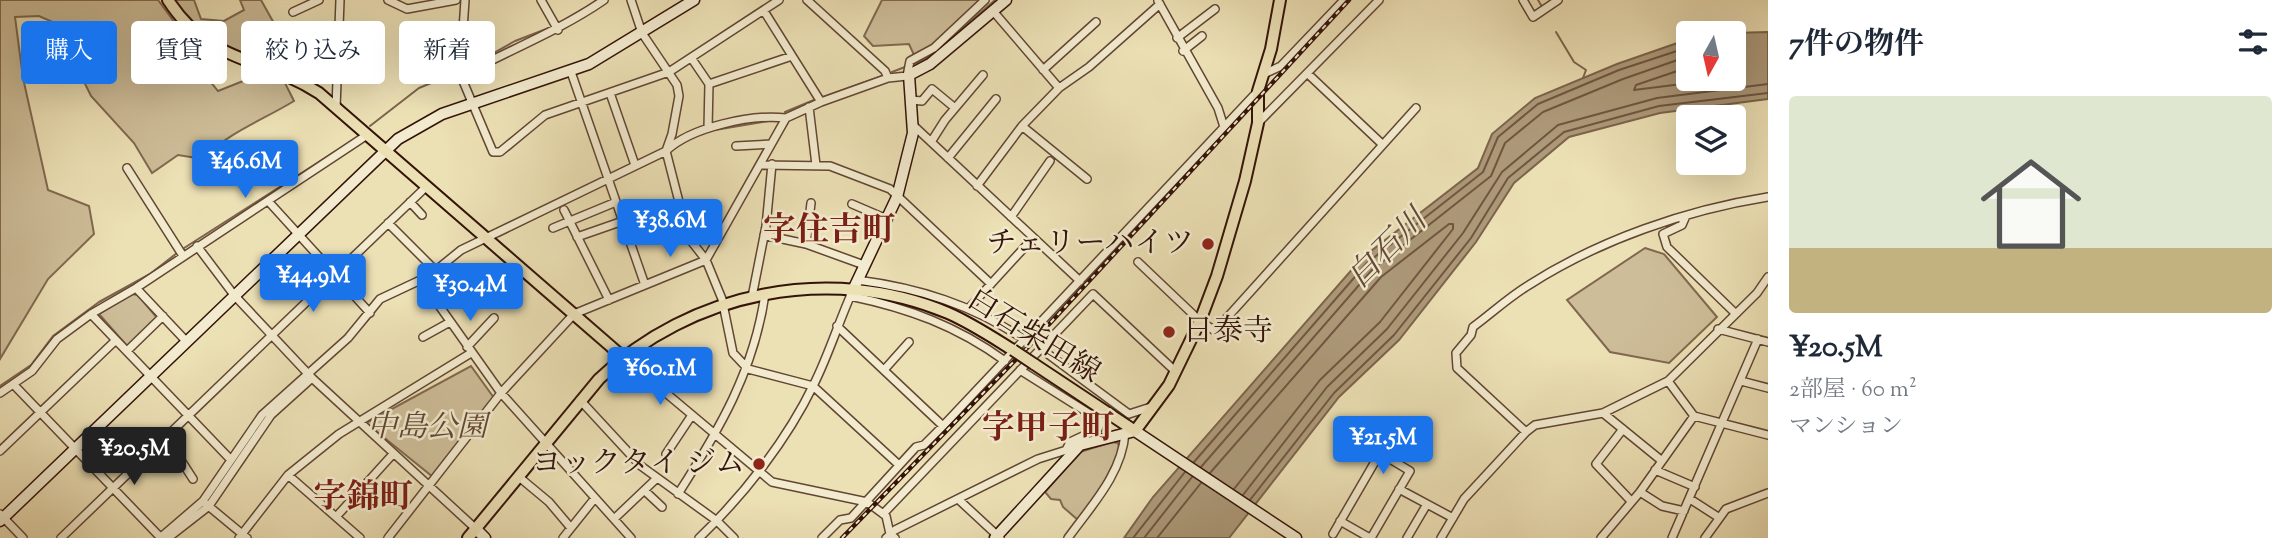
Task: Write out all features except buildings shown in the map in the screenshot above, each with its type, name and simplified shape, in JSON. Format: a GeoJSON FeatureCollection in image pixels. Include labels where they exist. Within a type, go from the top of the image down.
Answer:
{"type":"FeatureCollection","features":[{"type":"Feature","properties":{"kind":"main road"},"geometry":{"type":"LineString","coordinates":[[168,0],[191,31],[207,43],[240,59],[289,76],[337,108],[623,357]]}},
{"type":"Feature","properties":{"kind":"main road"},"geometry":{"type":"LineString","coordinates":[[1134,433],[1176,372],[1200,321],[1228,239],[1258,123],[1258,91],[1280,0]]}},
{"type":"Feature","properties":{"kind":"main road","name":"白石柴田線"},"geometry":{"type":"LineString","coordinates":[[472,533],[580,400],[623,357],[671,325],[724,304],[765,294],[818,288],[853,289],[917,302],[947,312],[1013,350],[1134,433]]}},
{"type":"Feature","properties":{"kind":"street"},"geometry":{"type":"LineString","coordinates":[[293,12],[318,0]]}},
{"type":"Feature","properties":{"kind":"street"},"geometry":{"type":"LineString","coordinates":[[337,108],[340,0]]}},
{"type":"Feature","properties":{"kind":"street"},"geometry":{"type":"LineString","coordinates":[[388,0],[407,9],[456,0]]}},
{"type":"Feature","properties":{"kind":"street"},"geometry":{"type":"LineString","coordinates":[[464,21],[466,0]]}},
{"type":"Feature","properties":{"kind":"street"},"geometry":{"type":"LineString","coordinates":[[541,0],[556,27]]}},
{"type":"Feature","properties":{"kind":"street"},"geometry":{"type":"LineString","coordinates":[[588,0],[591,9]]}},
{"type":"Feature","properties":{"kind":"street"},"geometry":{"type":"LineString","coordinates":[[495,55],[556,27],[604,0]]}},
{"type":"Feature","properties":{"kind":"street"},"geometry":{"type":"LineString","coordinates":[[631,0],[642,33],[677,85],[679,96],[666,151],[688,237],[706,260],[724,304],[731,348],[748,369],[813,386],[900,465]]}},
{"type":"Feature","properties":{"kind":"street"},"geometry":{"type":"LineString","coordinates":[[23,538],[1,518],[385,150],[422,123],[472,103],[571,72],[642,33],[694,0]]}},
{"type":"Feature","properties":{"kind":"street"},"geometry":{"type":"LineString","coordinates":[[465,84],[493,152],[500,152],[544,115],[669,72],[779,0]]}},
{"type":"Feature","properties":{"kind":"street"},"geometry":{"type":"LineString","coordinates":[[807,0],[886,71],[888,78]]}},
{"type":"Feature","properties":{"kind":"street"},"geometry":{"type":"LineString","coordinates":[[699,538],[717,521],[758,471],[813,386],[853,289],[897,197],[914,126],[910,100],[910,61],[934,48],[985,0]]}},
{"type":"Feature","properties":{"kind":"street"},"geometry":{"type":"LineString","coordinates":[[168,538],[206,504],[271,415],[384,296],[423,283],[461,250],[666,151],[688,134],[752,120],[786,118],[821,102],[888,78],[909,75],[930,64],[1006,0]]}},
{"type":"Feature","properties":{"kind":"street"},"geometry":{"type":"LineString","coordinates":[[1264,74],[1281,66],[1343,0]]}},
{"type":"Feature","properties":{"kind":"street"},"geometry":{"type":"LineString","coordinates":[[1258,123],[1379,0]]}},
{"type":"Feature","properties":{"kind":"street"},"geometry":{"type":"LineString","coordinates":[[1523,0],[1533,17],[1558,0]]}},
{"type":"Feature","properties":{"kind":"street"},"geometry":{"type":"LineString","coordinates":[[977,186],[1022,126],[1059,88],[1089,67],[1159,2],[1217,108],[1224,127]]}},
{"type":"Feature","properties":{"kind":"street"},"geometry":{"type":"LineString","coordinates":[[1177,38],[1214,9]]}},
{"type":"Feature","properties":{"kind":"street"},"geometry":{"type":"LineString","coordinates":[[993,10],[1059,88]]}},
{"type":"Feature","properties":{"kind":"street"},"geometry":{"type":"LineString","coordinates":[[764,11],[821,102]]}},
{"type":"Feature","properties":{"kind":"street"},"geometry":{"type":"LineString","coordinates":[[1043,70],[1096,22]]}},
{"type":"Feature","properties":{"kind":"street"},"geometry":{"type":"LineString","coordinates":[[1184,51],[1202,36]]}},
{"type":"Feature","properties":{"kind":"street"},"geometry":{"type":"LineString","coordinates":[[709,83],[792,56]]}},
{"type":"Feature","properties":{"kind":"street"},"geometry":{"type":"LineString","coordinates":[[692,59],[709,83],[708,128]]}},
{"type":"Feature","properties":{"kind":"street"},"geometry":{"type":"LineString","coordinates":[[571,72],[645,285]]}},
{"type":"Feature","properties":{"kind":"street"},"geometry":{"type":"LineString","coordinates":[[1308,74],[1382,144]]}},
{"type":"Feature","properties":{"kind":"street"},"geometry":{"type":"LineString","coordinates":[[931,142],[983,75]]}},
{"type":"Feature","properties":{"kind":"street"},"geometry":{"type":"LineString","coordinates":[[910,100],[922,102],[932,89],[955,108]]}},
{"type":"Feature","properties":{"kind":"street"},"geometry":{"type":"LineString","coordinates":[[822,538],[840,520],[851,518],[916,447],[924,445],[943,426],[1258,91]]}},
{"type":"Feature","properties":{"kind":"street"},"geometry":{"type":"LineString","coordinates":[[610,93],[635,165]]}},
{"type":"Feature","properties":{"kind":"street"},"geometry":{"type":"LineString","coordinates":[[948,158],[996,99]]}},
{"type":"Feature","properties":{"kind":"street"},"geometry":{"type":"LineString","coordinates":[[810,107],[816,165]]}},
{"type":"Feature","properties":{"kind":"street"},"geometry":{"type":"LineString","coordinates":[[1138,262],[1200,321],[1215,331],[1416,108]]}},
{"type":"Feature","properties":{"kind":"street"},"geometry":{"type":"LineString","coordinates":[[388,538],[501,393],[574,314],[706,260],[786,118]]}},
{"type":"Feature","properties":{"kind":"street"},"geometry":{"type":"LineString","coordinates":[[914,126],[1080,281]]}},
{"type":"Feature","properties":{"kind":"street"},"geometry":{"type":"LineString","coordinates":[[1022,126],[1087,179]]}},
{"type":"Feature","properties":{"kind":"street"},"geometry":{"type":"LineString","coordinates":[[0,393],[32,371],[57,339],[91,314],[136,288],[181,253],[269,202],[367,135]]}},
{"type":"Feature","properties":{"kind":"street"},"geometry":{"type":"LineString","coordinates":[[736,146],[771,144]]}},
{"type":"Feature","properties":{"kind":"street"},"geometry":{"type":"LineString","coordinates":[[1011,218],[1050,161]]}},
{"type":"Feature","properties":{"kind":"street"},"geometry":{"type":"LineString","coordinates":[[752,297],[764,235],[772,164]]}},
{"type":"Feature","properties":{"kind":"street"},"geometry":{"type":"LineString","coordinates":[[761,165],[830,166],[890,189],[991,284]]}},
{"type":"Feature","properties":{"kind":"street"},"geometry":{"type":"LineString","coordinates":[[127,168],[181,253]]}},
{"type":"Feature","properties":{"kind":"street"},"geometry":{"type":"LineString","coordinates":[[61,538],[427,186]]}},
{"type":"Feature","properties":{"kind":"street"},"geometry":{"type":"LineString","coordinates":[[1526,432],[1457,368],[1456,353],[1471,335],[1473,327],[1527,286],[1580,255],[1685,218],[1768,197]]}},
{"type":"Feature","properties":{"kind":"street"},"geometry":{"type":"LineString","coordinates":[[269,202],[370,313]]}},
{"type":"Feature","properties":{"kind":"street"},"geometry":{"type":"LineString","coordinates":[[410,202],[422,215]]}},
{"type":"Feature","properties":{"kind":"street"},"geometry":{"type":"LineString","coordinates":[[553,228],[568,219],[616,202]]}},
{"type":"Feature","properties":{"kind":"street"},"geometry":{"type":"LineString","coordinates":[[806,244],[811,203]]}},
{"type":"Feature","properties":{"kind":"street"},"geometry":{"type":"LineString","coordinates":[[852,204],[887,219]]}},
{"type":"Feature","properties":{"kind":"street"},"geometry":{"type":"LineString","coordinates":[[564,211],[609,300]]}},
{"type":"Feature","properties":{"kind":"street"},"geometry":{"type":"LineString","coordinates":[[1685,218],[1682,225],[1664,234],[1667,247],[1735,313]]}},
{"type":"Feature","properties":{"kind":"street"},"geometry":{"type":"LineString","coordinates":[[577,237],[623,221]]}},
{"type":"Feature","properties":{"kind":"street"},"geometry":{"type":"LineString","coordinates":[[388,223],[436,271]]}},
{"type":"Feature","properties":{"kind":"street"},"geometry":{"type":"LineString","coordinates":[[764,235],[806,244],[864,265]]}},
{"type":"Feature","properties":{"kind":"street"},"geometry":{"type":"LineString","coordinates":[[969,308],[1033,238]]}},
{"type":"Feature","properties":{"kind":"street"},"geometry":{"type":"LineString","coordinates":[[197,246],[234,295],[310,375],[428,486],[472,533],[485,538]]}},
{"type":"Feature","properties":{"kind":"street"},"geometry":{"type":"LineString","coordinates":[[1441,538],[1464,499],[1526,432],[1535,425],[1603,413],[1668,381],[1757,293],[1768,278]]}},
{"type":"Feature","properties":{"kind":"street"},"geometry":{"type":"LineString","coordinates":[[423,283],[501,393],[631,538]]}},
{"type":"Feature","properties":{"kind":"street"},"geometry":{"type":"LineString","coordinates":[[136,288],[186,341]]}},
{"type":"Feature","properties":{"kind":"street"},"geometry":{"type":"LineString","coordinates":[[853,289],[907,288],[969,308],[1025,340]]}},
{"type":"Feature","properties":{"kind":"street"},"geometry":{"type":"LineString","coordinates":[[853,289],[934,319],[977,341],[1005,361]]}},
{"type":"Feature","properties":{"kind":"street"},"geometry":{"type":"LineString","coordinates":[[1757,293],[1768,295]]}},
{"type":"Feature","properties":{"kind":"street"},"geometry":{"type":"LineString","coordinates":[[678,494],[715,436],[748,369],[765,294]]}},
{"type":"Feature","properties":{"kind":"street"},"geometry":{"type":"LineString","coordinates":[[883,514],[1023,364],[1041,349],[1093,294],[1176,372]]}},
{"type":"Feature","properties":{"kind":"street"},"geometry":{"type":"LineString","coordinates":[[91,314],[231,460]]}},
{"type":"Feature","properties":{"kind":"street"},"geometry":{"type":"LineString","coordinates":[[127,351],[163,316]]}},
{"type":"Feature","properties":{"kind":"street"},"geometry":{"type":"LineString","coordinates":[[206,504],[243,537],[288,475],[358,420],[469,350],[494,318]]}},
{"type":"Feature","properties":{"kind":"street"},"geometry":{"type":"LineString","coordinates":[[423,337],[450,322]]}},
{"type":"Feature","properties":{"kind":"street"},"geometry":{"type":"LineString","coordinates":[[837,326],[943,426]]}},
{"type":"Feature","properties":{"kind":"street"},"geometry":{"type":"LineString","coordinates":[[1718,329],[1768,342]]}},
{"type":"Feature","properties":{"kind":"street"},"geometry":{"type":"LineString","coordinates":[[1672,538],[1758,339]]}},
{"type":"Feature","properties":{"kind":"street"},"geometry":{"type":"LineString","coordinates":[[0,451],[116,340]]}},
{"type":"Feature","properties":{"kind":"street"},"geometry":{"type":"LineString","coordinates":[[884,370],[909,342]]}},
{"type":"Feature","properties":{"kind":"street"},"geometry":{"type":"LineString","coordinates":[[1041,349],[1129,414],[1152,407]]}},
{"type":"Feature","properties":{"kind":"street"},"geometry":{"type":"LineString","coordinates":[[623,357],[715,436],[777,484],[867,502],[883,514],[890,536],[1038,459],[1080,445],[1134,433],[1296,538]]}},
{"type":"Feature","properties":{"kind":"street"},"geometry":{"type":"LineString","coordinates":[[1020,370],[1101,421],[1098,429],[1070,442],[1066,450]]}},
{"type":"Feature","properties":{"kind":"street"},"geometry":{"type":"LineString","coordinates":[[14,385],[160,538],[206,504],[231,460],[262,415],[310,375]]}},
{"type":"Feature","properties":{"kind":"street"},"geometry":{"type":"LineString","coordinates":[[1668,381],[1694,416],[1768,435]]}},
{"type":"Feature","properties":{"kind":"street"},"geometry":{"type":"LineString","coordinates":[[1741,381],[1768,388]]}},
{"type":"Feature","properties":{"kind":"street"},"geometry":{"type":"LineString","coordinates":[[580,400],[656,479],[717,521],[734,538]]}},
{"type":"Feature","properties":{"kind":"street"},"geometry":{"type":"LineString","coordinates":[[1603,413],[1662,461]]}},
{"type":"Feature","properties":{"kind":"street"},"geometry":{"type":"LineString","coordinates":[[666,454],[692,415]]}},
{"type":"Feature","properties":{"kind":"street"},"geometry":{"type":"LineString","coordinates":[[1601,538],[1640,492],[1694,416]]}},
{"type":"Feature","properties":{"kind":"street"},"geometry":{"type":"LineString","coordinates":[[1623,429],[1596,464],[1631,501]]}},
{"type":"Feature","properties":{"kind":"street"},"geometry":{"type":"LineString","coordinates":[[1068,538],[1116,469],[1134,433]]}},
{"type":"Feature","properties":{"kind":"street"},"geometry":{"type":"LineString","coordinates":[[166,437],[193,479]]}},
{"type":"Feature","properties":{"kind":"street"},"geometry":{"type":"LineString","coordinates":[[958,499],[998,537],[1080,445]]}},
{"type":"Feature","properties":{"kind":"street"},"geometry":{"type":"LineString","coordinates":[[1333,534],[1340,521],[1380,453],[1410,471],[1370,538],[1340,521]]}},
{"type":"Feature","properties":{"kind":"street"},"geometry":{"type":"LineString","coordinates":[[336,517],[393,454]]}},
{"type":"Feature","properties":{"kind":"street"},"geometry":{"type":"LineString","coordinates":[[1655,470],[1695,487]]}},
{"type":"Feature","properties":{"kind":"street"},"geometry":{"type":"LineString","coordinates":[[288,475],[360,538]]}},
{"type":"Feature","properties":{"kind":"street"},"geometry":{"type":"LineString","coordinates":[[519,477],[549,502],[571,528]]}},
{"type":"Feature","properties":{"kind":"street"},"geometry":{"type":"LineString","coordinates":[[614,519],[656,479]]}},
{"type":"Feature","properties":{"kind":"street"},"geometry":{"type":"LineString","coordinates":[[1399,489],[1453,518]]}},
{"type":"Feature","properties":{"kind":"street"},"geometry":{"type":"LineString","coordinates":[[645,491],[662,507]]}},
{"type":"Feature","properties":{"kind":"street"},"geometry":{"type":"LineString","coordinates":[[1640,492],[1662,506],[1684,512]]}},
{"type":"Feature","properties":{"kind":"street"},"geometry":{"type":"LineString","coordinates":[[1705,538],[1726,509],[1768,493]]}},
{"type":"Feature","properties":{"kind":"street"},"geometry":{"type":"LineString","coordinates":[[563,538],[595,498]]}},
{"type":"Feature","properties":{"kind":"street"},"geometry":{"type":"LineString","coordinates":[[1690,499],[1718,517]]}},
{"type":"Feature","properties":{"kind":"street"},"geometry":{"type":"LineString","coordinates":[[1407,538],[1427,504]]}},
{"type":"Feature","properties":{"kind":"green space"},"geometry":{"type":"Polygon","coordinates":[[[0,0],[158,0],[174,21],[131,21],[131,84],[212,84],[218,91],[241,82],[241,84],[286,84],[294,101],[234,134],[203,159],[178,155],[152,173],[134,143],[91,96],[85,84],[117,84],[117,21],[50,21],[39,16],[15,17],[21,84],[24,84],[48,190],[89,206],[94,234],[48,279],[0,359],[0,0]]]}},
{"type":"Feature","properties":{"kind":"green space"},"geometry":{"type":"Polygon","coordinates":[[[175,0],[194,0],[201,19],[224,21],[191,21],[175,0]]]}},
{"type":"Feature","properties":{"kind":"green space"},"geometry":{"type":"Polygon","coordinates":[[[240,0],[261,0],[273,21],[241,21],[241,53],[227,46],[227,21],[224,21],[244,10],[240,0]]]}},
{"type":"Feature","properties":{"kind":"green space"},"geometry":{"type":"Polygon","coordinates":[[[882,0],[982,0],[928,49],[914,55],[909,44],[873,46],[864,36],[882,0]]]}},
{"type":"Feature","properties":{"kind":"green space"},"geometry":{"type":"Polygon","coordinates":[[[1645,248],[1664,254],[1717,317],[1669,363],[1610,352],[1567,300],[1645,248]]]}},
{"type":"Feature","properties":{"kind":"green space"},"geometry":{"type":"Polygon","coordinates":[[[132,294],[138,295],[158,319],[128,347],[99,314],[132,294]]]}},
{"type":"Feature","properties":{"kind":"green space","name":"中島公園"},"geometry":{"type":"Polygon","coordinates":[[[471,366],[494,398],[433,477],[366,423],[471,366]]]}},
{"type":"Feature","properties":{"kind":"green space"},"geometry":{"type":"Polygon","coordinates":[[[1112,442],[1118,443],[1120,451],[1100,490],[1078,520],[1063,507],[1060,500],[1051,499],[1045,492],[1080,452],[1112,442]]]}},
{"type":"Feature","properties":{"kind":"water","name":"白石川"},"geometry":{"type":"Polygon","coordinates":[[[1768,32],[1768,99],[1722,105],[1676,105],[1676,111],[1569,137],[1514,183],[1476,242],[1399,340],[1339,397],[1229,538],[1124,538],[1153,497],[1362,258],[1478,168],[1492,134],[1535,98],[1617,64],[1676,44],[1676,91],[1746,91],[1746,33],[1768,32]]]}},
{"type":"Feature","properties":{"kind":"waterway"},"geometry":{"type":"LineString","coordinates":[[914,64],[934,54],[995,0]]}},
{"type":"Feature","properties":{"kind":"waterway"},"geometry":{"type":"LineString","coordinates":[[1538,0],[1541,5]]}},
{"type":"Feature","properties":{"kind":"waterway"},"geometry":{"type":"LineString","coordinates":[[566,19],[583,9]]}},
{"type":"Feature","properties":{"kind":"waterway"},"geometry":{"type":"LineString","coordinates":[[495,52],[549,28]]}},
{"type":"Feature","properties":{"kind":"waterway"},"geometry":{"type":"LineString","coordinates":[[1556,32],[1574,62],[1586,70],[1583,78]]}},
{"type":"Feature","properties":{"kind":"waterway"},"geometry":{"type":"LineString","coordinates":[[892,72],[905,67]]}},
{"type":"Feature","properties":{"kind":"waterway"},"geometry":{"type":"LineString","coordinates":[[823,97],[882,76]]}},
{"type":"Feature","properties":{"kind":"waterway"},"geometry":{"type":"LineString","coordinates":[[370,126],[419,88],[429,84]]}},
{"type":"Feature","properties":{"kind":"waterway"},"geometry":{"type":"LineString","coordinates":[[785,112],[814,100]]}},
{"type":"Feature","properties":{"kind":"waterway"},"geometry":{"type":"LineString","coordinates":[[715,130],[768,121]]}},
{"type":"Feature","properties":{"kind":"waterway"},"geometry":{"type":"LineString","coordinates":[[181,250],[336,151]]}},
{"type":"Feature","properties":{"kind":"waterway"},"geometry":{"type":"LineString","coordinates":[[641,167],[661,157]]}},
{"type":"Feature","properties":{"kind":"waterway"},"geometry":{"type":"LineString","coordinates":[[499,236],[558,207]]}},
{"type":"Feature","properties":{"kind":"waterway"},"geometry":{"type":"LineString","coordinates":[[0,386],[31,365],[53,336],[99,302],[150,274],[177,253]]}},
{"type":"Feature","properties":{"kind":"waterway"},"geometry":{"type":"LineString","coordinates":[[425,282],[451,262]]}},
{"type":"Feature","properties":{"kind":"waterway"},"geometry":{"type":"LineString","coordinates":[[366,322],[376,310]]}},
{"type":"Feature","properties":{"kind":"waterway"},"geometry":{"type":"LineString","coordinates":[[215,490],[226,475]]}},
{"type":"Feature","properties":{"kind":"railway"},"geometry":{"type":"LineString","coordinates":[[842,538],[1027,348],[1349,0]]}},
{"type":"Feature","properties":{"kind":"place","name":"チェリーハイツ"},"geometry":{"type":"Point","coordinates":[1208,244]}},
{"type":"Feature","properties":{"kind":"place","name":"日泰寺"},"geometry":{"type":"Point","coordinates":[1169,332]}},
{"type":"Feature","properties":{"kind":"place","name":"ヨックタイ ジム"},"geometry":{"type":"Point","coordinates":[759,464]}},
{"type":"Feature","properties":{"kind":"district","name":"字住吉町"},"geometry":{"type":"Point","coordinates":[829,232]}},
{"type":"Feature","properties":{"kind":"district","name":"字甲子町"},"geometry":{"type":"Point","coordinates":[1048,430]}},
{"type":"Feature","properties":{"kind":"district","name":"字錦町"},"geometry":{"type":"Point","coordinates":[363,499]}}]}
